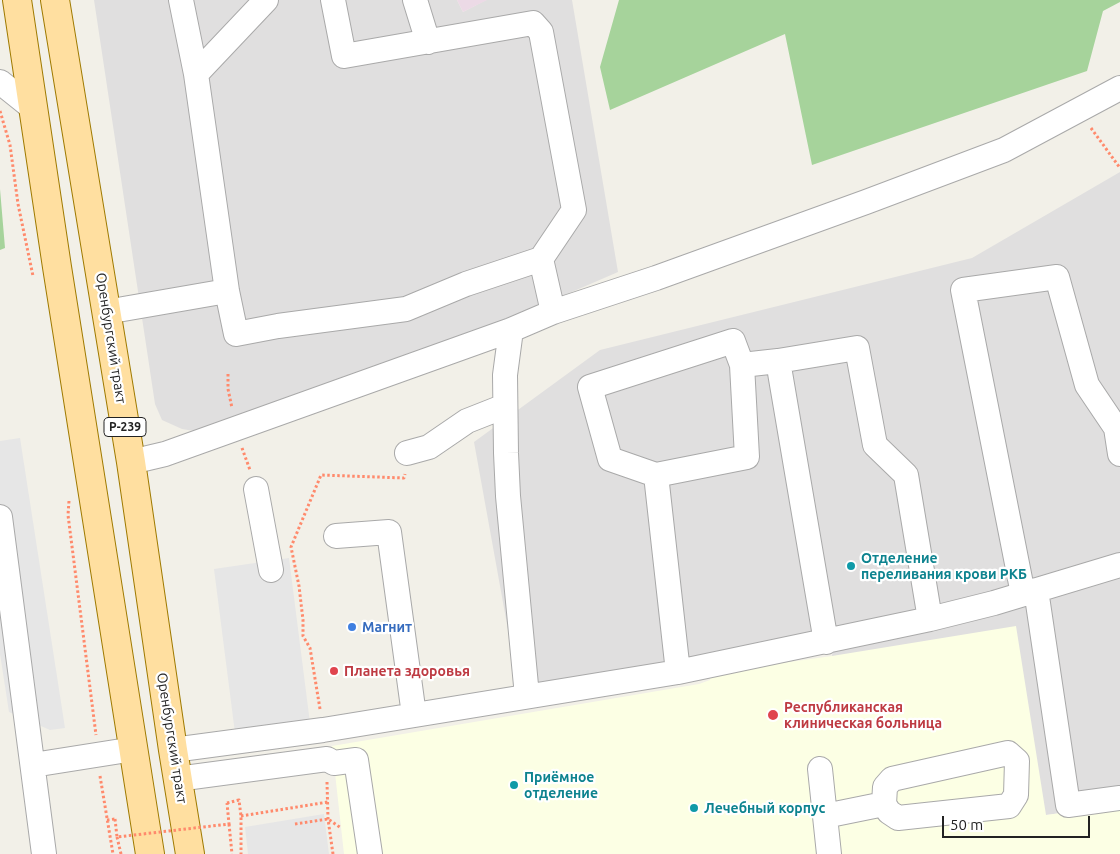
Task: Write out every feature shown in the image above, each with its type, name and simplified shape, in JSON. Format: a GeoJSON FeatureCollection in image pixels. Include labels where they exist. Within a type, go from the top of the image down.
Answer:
{"type":"FeatureCollection","features":[{"type":"Feature","properties":{"kind":"main road","name":"Р-239"},"geometry":{"type":"LineString","coordinates":[[17,0],[58,276],[150,854]]}},
{"type":"Feature","properties":{"kind":"main road","name":"Оренбургский тракт"},"geometry":{"type":"LineString","coordinates":[[55,0],[131,462],[190,854]]}},
{"type":"Feature","properties":{"kind":"street"},"geometry":{"type":"LineString","coordinates":[[181,0],[196,74],[227,291],[236,334],[278,326],[406,309],[466,284],[541,259],[574,210],[541,32],[533,23],[344,56],[332,0]]}},
{"type":"Feature","properties":{"kind":"street"},"geometry":{"type":"LineString","coordinates":[[196,74],[266,0]]}},
{"type":"Feature","properties":{"kind":"street"},"geometry":{"type":"LineString","coordinates":[[415,0],[428,42]]}},
{"type":"Feature","properties":{"kind":"street"},"geometry":{"type":"LineString","coordinates":[[0,82],[34,109]]}},
{"type":"Feature","properties":{"kind":"street"},"geometry":{"type":"LineString","coordinates":[[131,462],[166,454],[511,330],[553,312],[656,278],[1004,150],[1120,88]]}},
{"type":"Feature","properties":{"kind":"street"},"geometry":{"type":"LineString","coordinates":[[541,259],[553,312]]}},
{"type":"Feature","properties":{"kind":"street"},"geometry":{"type":"LineString","coordinates":[[1120,454],[1116,428],[1087,385],[1057,277],[964,290],[1029,592],[1068,806],[1120,798]]}},
{"type":"Feature","properties":{"kind":"street"},"geometry":{"type":"LineString","coordinates":[[106,312],[227,291]]}},
{"type":"Feature","properties":{"kind":"street"},"geometry":{"type":"LineString","coordinates":[[511,330],[505,375],[508,496],[527,696]]}},
{"type":"Feature","properties":{"kind":"street"},"geometry":{"type":"LineString","coordinates":[[732,341],[742,365],[747,457],[656,475],[610,459],[590,387],[732,341]]}},
{"type":"Feature","properties":{"kind":"street"},"geometry":{"type":"LineString","coordinates":[[742,365],[857,348],[875,445],[906,475],[930,619]]}},
{"type":"Feature","properties":{"kind":"street"},"geometry":{"type":"LineString","coordinates":[[778,361],[826,642]]}},
{"type":"Feature","properties":{"kind":"street"},"geometry":{"type":"LineString","coordinates":[[407,453],[429,448],[467,421],[505,406]]}},
{"type":"Feature","properties":{"kind":"street"},"geometry":{"type":"LineString","coordinates":[[656,475],[678,672]]}},
{"type":"Feature","properties":{"kind":"street"},"geometry":{"type":"LineString","coordinates":[[256,489],[270,570]]}},
{"type":"Feature","properties":{"kind":"street"},"geometry":{"type":"LineString","coordinates":[[0,518],[44,854]]}},
{"type":"Feature","properties":{"kind":"street"},"geometry":{"type":"LineString","coordinates":[[336,536],[389,532],[414,715]]}},
{"type":"Feature","properties":{"kind":"street"},"geometry":{"type":"LineString","coordinates":[[173,750],[302,733],[678,672],[930,619],[1120,565]]}},
{"type":"Feature","properties":{"kind":"street"},"geometry":{"type":"LineString","coordinates":[[33,765],[134,749]]}},
{"type":"Feature","properties":{"kind":"street"},"geometry":{"type":"LineString","coordinates":[[1008,753],[1017,761],[1016,795],[1009,806],[898,818],[884,804],[885,787],[892,779],[1008,753]]}},
{"type":"Feature","properties":{"kind":"street"},"geometry":{"type":"LineString","coordinates":[[179,785],[327,770],[334,763],[356,760],[370,854]]}},
{"type":"Feature","properties":{"kind":"street"},"geometry":{"type":"LineString","coordinates":[[820,769],[829,854]]}},
{"type":"Feature","properties":{"kind":"street"},"geometry":{"type":"LineString","coordinates":[[825,816],[884,804]]}},
{"type":"Feature","properties":{"kind":"path"},"geometry":{"type":"LineString","coordinates":[[0,110],[10,145],[26,248],[36,284]]}},
{"type":"Feature","properties":{"kind":"path"},"geometry":{"type":"LineString","coordinates":[[1087,122],[1120,168]]}},
{"type":"Feature","properties":{"kind":"path"},"geometry":{"type":"LineString","coordinates":[[299,586],[291,547],[320,475],[404,478],[407,453]]}},
{"type":"Feature","properties":{"kind":"path"},"geometry":{"type":"LineString","coordinates":[[69,498],[68,514],[96,741]]}},
{"type":"Feature","properties":{"kind":"path"},"geometry":{"type":"LineString","coordinates":[[99,767],[114,854]]}},
{"type":"Feature","properties":{"kind":"path"},"geometry":{"type":"LineString","coordinates":[[232,854],[227,802],[239,800],[241,854]]}},
{"type":"Feature","properties":{"kind":"path"},"geometry":{"type":"LineString","coordinates":[[241,816],[328,802]]}},
{"type":"Feature","properties":{"kind":"path"},"geometry":{"type":"LineString","coordinates":[[107,820],[115,819],[120,854]]}},
{"type":"Feature","properties":{"kind":"path"},"geometry":{"type":"LineString","coordinates":[[296,824],[328,819],[341,828]]}},
{"type":"Feature","properties":{"kind":"path"},"geometry":{"type":"LineString","coordinates":[[117,837],[229,824]]}},
{"type":"Feature","properties":{"kind":"shaded area"},"geometry":{"type":"Polygon","coordinates":[[[94,0],[457,0],[463,12],[486,0],[572,0],[618,272],[514,317],[194,431],[182,429],[162,420],[155,404],[94,0]]]}},
{"type":"Feature","properties":{"kind":"shaded area"},"geometry":{"type":"Polygon","coordinates":[[[457,0],[487,0],[463,12],[457,0]]]}},
{"type":"Feature","properties":{"kind":"shaded area"},"geometry":{"type":"Polygon","coordinates":[[[1120,172],[1120,805],[1046,815],[832,656],[834,644],[519,691],[474,442],[600,350],[972,258],[1120,172]]]}},
{"type":"Feature","properties":{"kind":"shaded area"},"geometry":{"type":"Polygon","coordinates":[[[20,438],[65,728],[50,730],[9,712],[0,654],[0,441],[20,438]]]}},
{"type":"Feature","properties":{"kind":"shaded area"},"geometry":{"type":"Polygon","coordinates":[[[289,558],[310,723],[235,733],[214,569],[289,558]]]}},
{"type":"Feature","properties":{"kind":"shaded area","name":"Республиканская клиническая больница"},"geometry":{"type":"Polygon","coordinates":[[[1016,626],[1046,815],[1120,805],[1120,854],[344,854],[332,746],[699,684],[710,680],[711,673],[832,656],[1016,626]]]}},
{"type":"Feature","properties":{"kind":"shaded area"},"geometry":{"type":"Polygon","coordinates":[[[324,814],[329,854],[248,854],[245,827],[324,814]]]}},
{"type":"Feature","properties":{"kind":"green space"},"geometry":{"type":"Polygon","coordinates":[[[619,0],[1120,0],[1120,2],[1103,11],[1087,71],[812,165],[785,34],[610,110],[600,67],[619,0]]]}},
{"type":"Feature","properties":{"kind":"green space"},"geometry":{"type":"Polygon","coordinates":[[[0,189],[5,248],[0,250],[0,189]]]}},
{"type":"Feature","properties":{"kind":"place","name":"Отделение переливания крови РКБ"},"geometry":{"type":"Point","coordinates":[851,566]}},
{"type":"Feature","properties":{"kind":"place","name":"Магнит"},"geometry":{"type":"Point","coordinates":[352,627]}},
{"type":"Feature","properties":{"kind":"place","name":"Планета здоровья"},"geometry":{"type":"Point","coordinates":[334,671]}},
{"type":"Feature","properties":{"kind":"place","name":"Республиканская клиническая больница"},"geometry":{"type":"Point","coordinates":[773,715]}},
{"type":"Feature","properties":{"kind":"place","name":"Приёмное отделение"},"geometry":{"type":"Point","coordinates":[514,785]}},
{"type":"Feature","properties":{"kind":"place","name":"Лечебный корпус"},"geometry":{"type":"Point","coordinates":[694,808]}}]}
